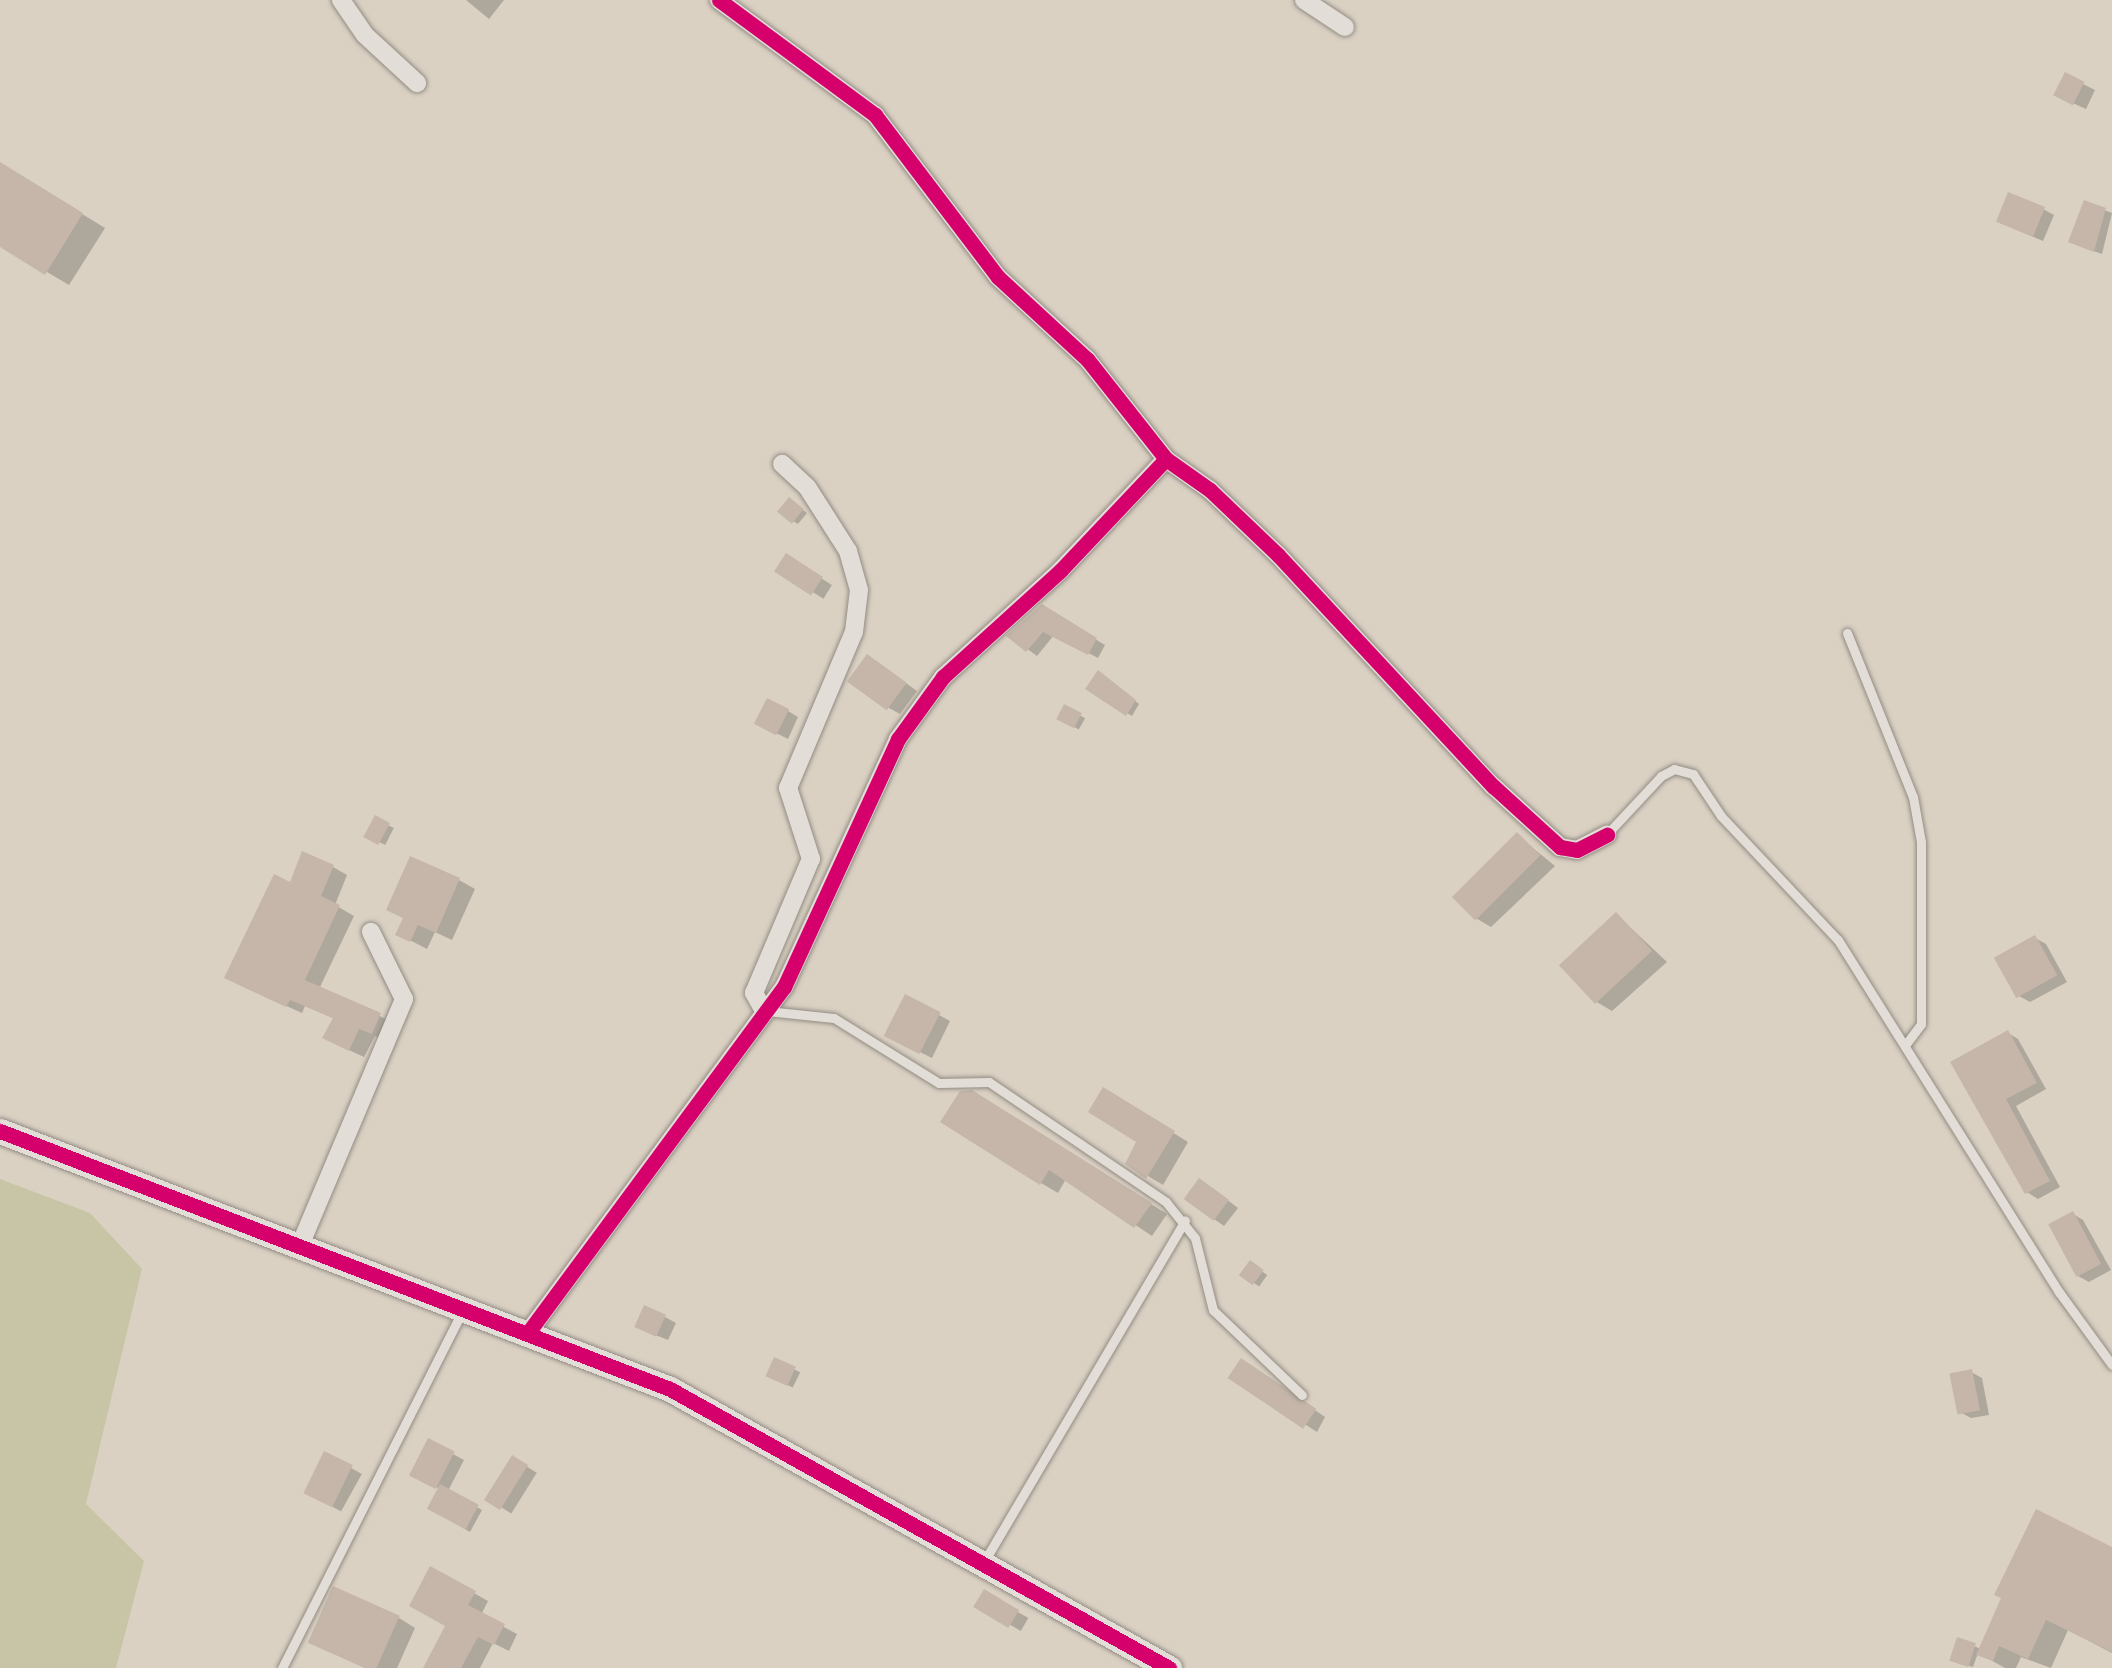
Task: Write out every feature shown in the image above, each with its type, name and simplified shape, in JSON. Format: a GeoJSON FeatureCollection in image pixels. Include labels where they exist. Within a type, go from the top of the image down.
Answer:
{"type":"FeatureCollection","features":[{"type":"Feature","properties":{"kind":"street"},"geometry":{"type":"LineString","coordinates":[[342,0],[365,35],[417,83]]}},
{"type":"Feature","properties":{"kind":"street"},"geometry":{"type":"LineString","coordinates":[[719,0],[875,116],[962,236],[1086,359],[1166,458],[1210,490],[1278,555],[1493,786],[1560,847],[1577,850],[1607,834]]}},
{"type":"Feature","properties":{"kind":"street"},"geometry":{"type":"LineString","coordinates":[[1304,0],[1345,26]]}},
{"type":"Feature","properties":{"kind":"street"},"geometry":{"type":"LineString","coordinates":[[530,1330],[808,946],[898,739],[943,677],[1060,570],[1166,458]]}},
{"type":"Feature","properties":{"kind":"street"},"geometry":{"type":"LineString","coordinates":[[764,1011],[754,994],[811,858],[788,788],[854,632],[859,590],[848,551],[807,488],[782,464]]}},
{"type":"Feature","properties":{"kind":"street"},"geometry":{"type":"LineString","coordinates":[[301,1243],[404,999],[371,932]]}},
{"type":"Feature","properties":{"kind":"street"},"geometry":{"type":"LineString","coordinates":[[0,1131],[530,1330],[670,1389],[985,1560],[1170,1668]]}},
{"type":"Feature","properties":{"kind":"lane"},"geometry":{"type":"LineString","coordinates":[[1848,633],[1913,796],[1922,842],[1921,1024],[1906,1044]]}},
{"type":"Feature","properties":{"kind":"lane"},"geometry":{"type":"LineString","coordinates":[[1607,834],[1661,776],[1674,769],[1693,774],[1766,868],[1838,940],[2059,1292],[2112,1365]]}},
{"type":"Feature","properties":{"kind":"lane"},"geometry":{"type":"LineString","coordinates":[[764,1011],[834,1018],[939,1084],[989,1082],[1185,1221],[1213,1310],[1302,1395]]}},
{"type":"Feature","properties":{"kind":"lane"},"geometry":{"type":"LineString","coordinates":[[985,1560],[1185,1221]]}},
{"type":"Feature","properties":{"kind":"lane"},"geometry":{"type":"LineString","coordinates":[[282,1668],[464,1307]]}},
{"type":"Feature","properties":{"kind":"shaded area"},"geometry":{"type":"Polygon","coordinates":[[[0,1179],[90,1213],[142,1269],[86,1504],[144,1561],[116,1668],[0,1668],[0,1179]]]}},
{"type":"Feature","properties":{"kind":"building"},"geometry":{"type":"Polygon","coordinates":[[[2065,72],[2085,82],[2073,105],[2053,95],[2065,72]]]}},
{"type":"Feature","properties":{"kind":"building"},"geometry":{"type":"Polygon","coordinates":[[[0,162],[83,213],[45,275],[0,247],[0,162]]]}},
{"type":"Feature","properties":{"kind":"building"},"geometry":{"type":"Polygon","coordinates":[[[2008,192],[2045,207],[2033,237],[1996,222],[2008,192]]]}},
{"type":"Feature","properties":{"kind":"building"},"geometry":{"type":"Polygon","coordinates":[[[2084,200],[2106,208],[2094,252],[2068,242],[2084,200]]]}},
{"type":"Feature","properties":{"kind":"building"},"geometry":{"type":"Polygon","coordinates":[[[789,497],[804,509],[792,524],[777,512],[789,497]]]}},
{"type":"Feature","properties":{"kind":"building"},"geometry":{"type":"Polygon","coordinates":[[[786,553],[823,577],[811,595],[774,571],[786,553]]]}},
{"type":"Feature","properties":{"kind":"building"},"geometry":{"type":"Polygon","coordinates":[[[1042,604],[1097,638],[1088,655],[1043,632],[1026,652],[1006,636],[1042,604]]]}},
{"type":"Feature","properties":{"kind":"building"},"geometry":{"type":"Polygon","coordinates":[[[867,654],[907,683],[887,710],[847,682],[867,654]]]}},
{"type":"Feature","properties":{"kind":"building"},"geometry":{"type":"Polygon","coordinates":[[[1098,670],[1136,700],[1126,716],[1085,689],[1098,670]]]}},
{"type":"Feature","properties":{"kind":"building"},"geometry":{"type":"Polygon","coordinates":[[[767,698],[789,709],[776,735],[754,724],[767,698]]]}},
{"type":"Feature","properties":{"kind":"building"},"geometry":{"type":"Polygon","coordinates":[[[1064,704],[1082,713],[1074,728],[1056,719],[1064,704]]]}},
{"type":"Feature","properties":{"kind":"building"},"geometry":{"type":"Polygon","coordinates":[[[375,815],[390,823],[378,845],[363,837],[375,815]]]}},
{"type":"Feature","properties":{"kind":"building"},"geometry":{"type":"Polygon","coordinates":[[[1517,832],[1540,855],[1475,920],[1452,897],[1517,832]]]}},
{"type":"Feature","properties":{"kind":"building"},"geometry":{"type":"Polygon","coordinates":[[[302,851],[334,865],[321,896],[340,905],[305,980],[381,1013],[372,1034],[359,1029],[349,1051],[322,1038],[333,1018],[290,1000],[286,1007],[224,978],[274,874],[290,882],[302,851]]]}},
{"type":"Feature","properties":{"kind":"building"},"geometry":{"type":"Polygon","coordinates":[[[410,856],[460,878],[436,933],[418,925],[410,942],[395,935],[403,918],[386,910],[410,856]]]}},
{"type":"Feature","properties":{"kind":"building"},"geometry":{"type":"Polygon","coordinates":[[[1616,912],[1652,951],[1595,1004],[1559,965],[1616,912]]]}},
{"type":"Feature","properties":{"kind":"building"},"geometry":{"type":"Polygon","coordinates":[[[2035,935],[2057,975],[2016,998],[1994,958],[2035,935]]]}},
{"type":"Feature","properties":{"kind":"building"},"geometry":{"type":"Polygon","coordinates":[[[905,994],[941,1012],[919,1054],[884,1036],[905,994]]]}},
{"type":"Feature","properties":{"kind":"building"},"geometry":{"type":"Polygon","coordinates":[[[2008,1030],[2037,1083],[2006,1099],[2050,1181],[2025,1194],[1950,1062],[2008,1030]]]}},
{"type":"Feature","properties":{"kind":"building"},"geometry":{"type":"Polygon","coordinates":[[[1103,1087],[1175,1131],[1146,1179],[1125,1164],[1136,1142],[1088,1112],[1103,1087]]]}},
{"type":"Feature","properties":{"kind":"building"},"geometry":{"type":"Polygon","coordinates":[[[972,1090],[1152,1203],[1134,1228],[1049,1170],[1040,1185],[940,1122],[960,1091],[972,1090]]]}},
{"type":"Feature","properties":{"kind":"building"},"geometry":{"type":"Polygon","coordinates":[[[1199,1178],[1229,1200],[1214,1221],[1184,1199],[1199,1178]]]}},
{"type":"Feature","properties":{"kind":"building"},"geometry":{"type":"Polygon","coordinates":[[[2073,1211],[2101,1264],[2076,1277],[2048,1224],[2073,1211]]]}},
{"type":"Feature","properties":{"kind":"building"},"geometry":{"type":"Polygon","coordinates":[[[1250,1260],[1264,1270],[1253,1285],[1239,1275],[1250,1260]]]}},
{"type":"Feature","properties":{"kind":"building"},"geometry":{"type":"Polygon","coordinates":[[[644,1305],[666,1315],[656,1337],[634,1327],[644,1305]]]}},
{"type":"Feature","properties":{"kind":"building"},"geometry":{"type":"Polygon","coordinates":[[[774,1357],[796,1367],[787,1386],[765,1376],[774,1357]]]}},
{"type":"Feature","properties":{"kind":"building"},"geometry":{"type":"Polygon","coordinates":[[[1241,1358],[1316,1409],[1303,1429],[1228,1378],[1241,1358]]]}},
{"type":"Feature","properties":{"kind":"building"},"geometry":{"type":"Polygon","coordinates":[[[1972,1369],[1980,1410],[1957,1415],[1949,1373],[1972,1369]]]}},
{"type":"Feature","properties":{"kind":"building"},"geometry":{"type":"Polygon","coordinates":[[[428,1438],[455,1452],[436,1489],[409,1475],[428,1438]]]}},
{"type":"Feature","properties":{"kind":"building"},"geometry":{"type":"Polygon","coordinates":[[[324,1451],[353,1465],[332,1507],[303,1493],[324,1451]]]}},
{"type":"Feature","properties":{"kind":"building"},"geometry":{"type":"Polygon","coordinates":[[[512,1455],[528,1465],[500,1510],[484,1500],[512,1455]]]}},
{"type":"Feature","properties":{"kind":"building"},"geometry":{"type":"Polygon","coordinates":[[[440,1484],[479,1505],[466,1529],[427,1509],[440,1484]]]}},
{"type":"Feature","properties":{"kind":"building"},"geometry":{"type":"Polygon","coordinates":[[[2036,1509],[2112,1547],[2112,1652],[2046,1620],[2028,1659],[1999,1646],[1993,1661],[1976,1655],[2001,1598],[1994,1595],[2036,1509]]]}},
{"type":"Feature","properties":{"kind":"building"},"geometry":{"type":"Polygon","coordinates":[[[430,1566],[476,1591],[468,1605],[505,1624],[494,1645],[478,1637],[461,1668],[423,1668],[445,1626],[409,1606],[430,1566]]]}},
{"type":"Feature","properties":{"kind":"building"},"geometry":{"type":"Polygon","coordinates":[[[333,1586],[400,1616],[376,1668],[365,1668],[308,1643],[333,1586]]]}},
{"type":"Feature","properties":{"kind":"building"},"geometry":{"type":"Polygon","coordinates":[[[984,1589],[1019,1610],[1008,1628],[973,1607],[984,1589]]]}},
{"type":"Feature","properties":{"kind":"building"},"geometry":{"type":"Polygon","coordinates":[[[1957,1637],[1976,1643],[1968,1667],[1949,1661],[1957,1637]]]}},
{"type":"Feature","properties":{"kind":"cycle path"},"geometry":{"type":"LineString","coordinates":[[719,0],[875,115],[998,277],[1087,359],[1166,459],[1210,490],[1278,555],[1493,786],[1560,847],[1577,850],[1607,835]]}},
{"type":"Feature","properties":{"kind":"cycle path"},"geometry":{"type":"LineString","coordinates":[[530,1330],[784,987],[898,739],[943,677],[1060,571],[1166,459]]}},
{"type":"Feature","properties":{"kind":"cycle path"},"geometry":{"type":"LineString","coordinates":[[0,1131],[670,1389],[1169,1668]]}}]}
